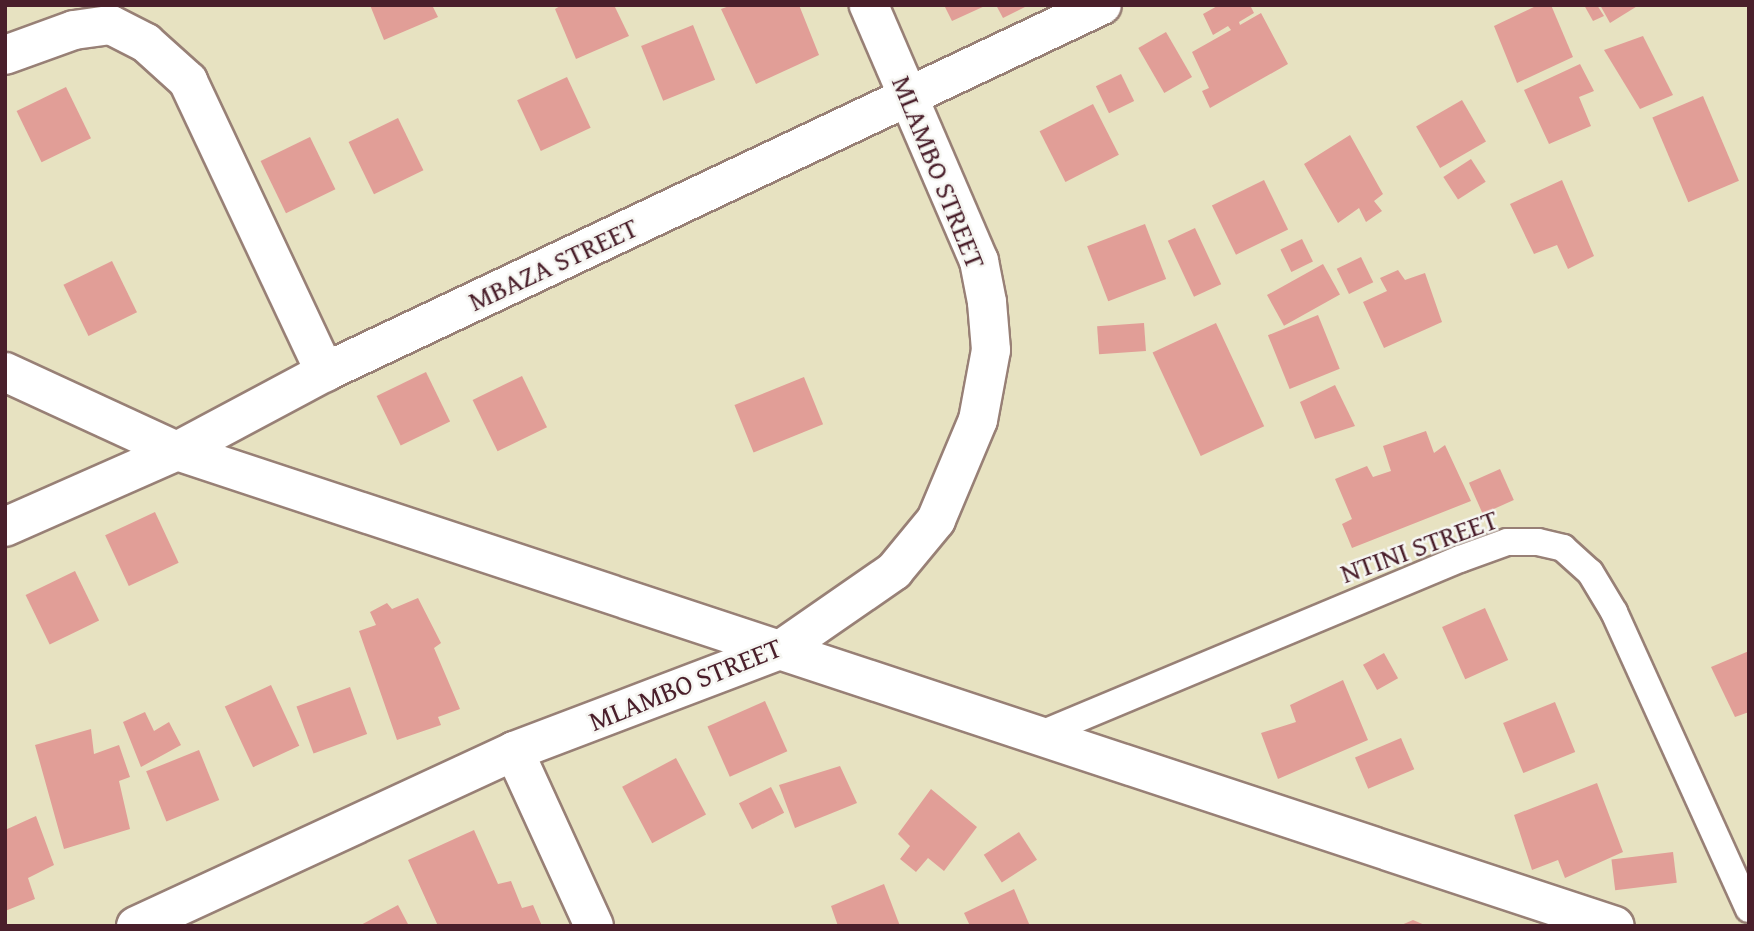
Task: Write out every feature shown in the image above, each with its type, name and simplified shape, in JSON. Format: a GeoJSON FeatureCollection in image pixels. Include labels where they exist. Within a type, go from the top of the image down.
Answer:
{"type":"FeatureCollection","features":[{"type":"Feature","properties":{"kind":"street","name":"MLAMBO STREET"},"geometry":{"type":"LineString","coordinates":[[136,926],[514,751],[780,650],[894,571],[936,520],[978,420],[991,350],[979,261],[869,5]]}},
{"type":"Feature","properties":{"kind":"street","name":"MBAZA STREET"},"geometry":{"type":"LineString","coordinates":[[5,527],[177,451],[325,372],[1102,5]]}},
{"type":"Feature","properties":{"kind":"street"},"geometry":{"type":"LineString","coordinates":[[5,55],[74,30],[111,24],[146,43],[188,81],[325,372]]}},
{"type":"Feature","properties":{"kind":"street"},"geometry":{"type":"LineString","coordinates":[[5,372],[177,451],[1615,926]]}},
{"type":"Feature","properties":{"kind":"street"},"geometry":{"type":"LineString","coordinates":[[514,751],[594,926]]}},
{"type":"Feature","properties":{"kind":"lane","name":"NTINI STREET"},"geometry":{"type":"LineString","coordinates":[[1039,735],[1460,559],[1507,542],[1538,542],[1563,548],[1590,572],[1614,612],[1749,909]]}},
{"type":"Feature","properties":{"kind":"building"},"geometry":{"type":"Polygon","coordinates":[[[370,5],[432,5],[438,17],[384,40],[370,5]]]}},
{"type":"Feature","properties":{"kind":"building"},"geometry":{"type":"Polygon","coordinates":[[[562,5],[614,5],[629,36],[576,59],[555,9],[562,5]]]}},
{"type":"Feature","properties":{"kind":"building"},"geometry":{"type":"Polygon","coordinates":[[[732,5],[799,5],[819,55],[756,84],[721,9],[732,5]]]}},
{"type":"Feature","properties":{"kind":"building"},"geometry":{"type":"Polygon","coordinates":[[[944,5],[987,5],[952,21],[944,5]]]}},
{"type":"Feature","properties":{"kind":"building"},"geometry":{"type":"Polygon","coordinates":[[[996,5],[1029,5],[1003,18],[996,5]]]}},
{"type":"Feature","properties":{"kind":"building"},"geometry":{"type":"Polygon","coordinates":[[[1219,5],[1250,5],[1254,13],[1239,22],[1240,25],[1261,13],[1288,64],[1210,108],[1202,91],[1209,88],[1192,52],[1231,30],[1228,26],[1213,35],[1203,14],[1219,5]]]}},
{"type":"Feature","properties":{"kind":"building"},"geometry":{"type":"Polygon","coordinates":[[[1538,5],[1551,5],[1573,57],[1517,83],[1494,26],[1538,5]]]}},
{"type":"Feature","properties":{"kind":"building"},"geometry":{"type":"Polygon","coordinates":[[[1584,5],[1597,5],[1604,16],[1593,21],[1584,5]]]}},
{"type":"Feature","properties":{"kind":"building"},"geometry":{"type":"Polygon","coordinates":[[[1600,5],[1639,5],[1610,23],[1600,5]]]}},
{"type":"Feature","properties":{"kind":"building"},"geometry":{"type":"Polygon","coordinates":[[[693,25],[715,80],[663,101],[641,46],[693,25]]]}},
{"type":"Feature","properties":{"kind":"building"},"geometry":{"type":"Polygon","coordinates":[[[1166,32],[1192,77],[1164,93],[1138,48],[1166,32]]]}},
{"type":"Feature","properties":{"kind":"building"},"geometry":{"type":"Polygon","coordinates":[[[1643,36],[1673,95],[1640,109],[1604,50],[1643,36]]]}},
{"type":"Feature","properties":{"kind":"building"},"geometry":{"type":"Polygon","coordinates":[[[1580,64],[1594,91],[1579,97],[1591,126],[1549,144],[1524,90],[1580,64]]]}},
{"type":"Feature","properties":{"kind":"building"},"geometry":{"type":"Polygon","coordinates":[[[1121,74],[1134,101],[1109,113],[1096,86],[1121,74]]]}},
{"type":"Feature","properties":{"kind":"building"},"geometry":{"type":"Polygon","coordinates":[[[567,77],[591,128],[541,151],[517,100],[567,77]]]}},
{"type":"Feature","properties":{"kind":"building"},"geometry":{"type":"Polygon","coordinates":[[[66,87],[91,138],[42,162],[17,111],[66,87]]]}},
{"type":"Feature","properties":{"kind":"building"},"geometry":{"type":"Polygon","coordinates":[[[1703,96],[1739,181],[1688,202],[1652,117],[1703,96]]]}},
{"type":"Feature","properties":{"kind":"building"},"geometry":{"type":"Polygon","coordinates":[[[1462,100],[1486,142],[1440,168],[1416,126],[1462,100]]]}},
{"type":"Feature","properties":{"kind":"building"},"geometry":{"type":"Polygon","coordinates":[[[1093,104],[1119,155],[1065,182],[1040,131],[1093,104]]]}},
{"type":"Feature","properties":{"kind":"building"},"geometry":{"type":"Polygon","coordinates":[[[398,118],[423,170],[374,194],[349,142],[398,118]]]}},
{"type":"Feature","properties":{"kind":"building"},"geometry":{"type":"Polygon","coordinates":[[[1350,135],[1383,194],[1374,201],[1382,211],[1366,222],[1359,208],[1338,223],[1304,164],[1350,135]]]}},
{"type":"Feature","properties":{"kind":"building"},"geometry":{"type":"Polygon","coordinates":[[[310,137],[335,189],[286,213],[261,161],[310,137]]]}},
{"type":"Feature","properties":{"kind":"building"},"geometry":{"type":"Polygon","coordinates":[[[1471,159],[1486,182],[1458,200],[1443,177],[1471,159]]]}},
{"type":"Feature","properties":{"kind":"building"},"geometry":{"type":"Polygon","coordinates":[[[1264,180],[1288,229],[1236,255],[1212,205],[1264,180]]]}},
{"type":"Feature","properties":{"kind":"building"},"geometry":{"type":"Polygon","coordinates":[[[1562,180],[1594,256],[1568,269],[1557,245],[1534,254],[1510,204],[1562,180]]]}},
{"type":"Feature","properties":{"kind":"building"},"geometry":{"type":"Polygon","coordinates":[[[1145,224],[1166,279],[1108,301],[1087,246],[1145,224]]]}},
{"type":"Feature","properties":{"kind":"building"},"geometry":{"type":"Polygon","coordinates":[[[1195,228],[1221,284],[1194,297],[1168,241],[1195,228]]]}},
{"type":"Feature","properties":{"kind":"building"},"geometry":{"type":"Polygon","coordinates":[[[1302,239],[1313,261],[1291,272],[1280,250],[1302,239]]]}},
{"type":"Feature","properties":{"kind":"building"},"geometry":{"type":"Polygon","coordinates":[[[1361,257],[1373,282],[1349,294],[1337,269],[1361,257]]]}},
{"type":"Feature","properties":{"kind":"building"},"geometry":{"type":"Polygon","coordinates":[[[112,261],[137,312],[88,336],[63,285],[112,261]]]}},
{"type":"Feature","properties":{"kind":"building"},"geometry":{"type":"Polygon","coordinates":[[[1323,264],[1340,295],[1284,326],[1267,295],[1323,264]]]}},
{"type":"Feature","properties":{"kind":"building"},"geometry":{"type":"Polygon","coordinates":[[[1398,270],[1405,280],[1425,273],[1442,322],[1384,348],[1363,302],[1387,291],[1380,278],[1398,270]]]}},
{"type":"Feature","properties":{"kind":"building"},"geometry":{"type":"Polygon","coordinates":[[[1318,315],[1340,369],[1290,389],[1268,335],[1318,315]]]}},
{"type":"Feature","properties":{"kind":"building"},"geometry":{"type":"Polygon","coordinates":[[[1144,323],[1146,351],[1099,354],[1097,326],[1144,323]]]}},
{"type":"Feature","properties":{"kind":"building"},"geometry":{"type":"Polygon","coordinates":[[[1216,323],[1264,426],[1201,456],[1153,353],[1216,323]]]}},
{"type":"Feature","properties":{"kind":"building"},"geometry":{"type":"Polygon","coordinates":[[[426,372],[450,421],[401,446],[377,396],[426,372]]]}},
{"type":"Feature","properties":{"kind":"building"},"geometry":{"type":"Polygon","coordinates":[[[522,376],[547,427],[498,451],[473,400],[522,376]]]}},
{"type":"Feature","properties":{"kind":"building"},"geometry":{"type":"Polygon","coordinates":[[[804,377],[823,424],[754,452],[734,405],[804,377]]]}},
{"type":"Feature","properties":{"kind":"building"},"geometry":{"type":"Polygon","coordinates":[[[1335,385],[1355,426],[1315,439],[1300,402],[1335,385]]]}},
{"type":"Feature","properties":{"kind":"building"},"geometry":{"type":"Polygon","coordinates":[[[1426,431],[1434,453],[1445,445],[1471,501],[1352,548],[1342,524],[1352,519],[1335,479],[1367,466],[1373,477],[1391,471],[1383,446],[1426,431]]]}},
{"type":"Feature","properties":{"kind":"building"},"geometry":{"type":"Polygon","coordinates":[[[1500,469],[1514,500],[1483,514],[1469,483],[1500,469]]]}},
{"type":"Feature","properties":{"kind":"building"},"geometry":{"type":"Polygon","coordinates":[[[155,512],[179,563],[129,586],[105,535],[155,512]]]}},
{"type":"Feature","properties":{"kind":"building"},"geometry":{"type":"Polygon","coordinates":[[[75,571],[99,620],[50,645],[26,595],[75,571]]]}},
{"type":"Feature","properties":{"kind":"building"},"geometry":{"type":"Polygon","coordinates":[[[418,598],[441,643],[434,648],[460,709],[438,717],[441,725],[397,740],[359,631],[376,625],[370,612],[387,603],[392,609],[418,598]]]}},
{"type":"Feature","properties":{"kind":"building"},"geometry":{"type":"Polygon","coordinates":[[[1485,608],[1508,660],[1465,679],[1442,627],[1485,608]]]}},
{"type":"Feature","properties":{"kind":"building"},"geometry":{"type":"Polygon","coordinates":[[[1749,651],[1749,712],[1735,717],[1711,667],[1749,651]]]}},
{"type":"Feature","properties":{"kind":"building"},"geometry":{"type":"Polygon","coordinates":[[[1384,653],[1398,678],[1377,690],[1363,665],[1384,653]]]}},
{"type":"Feature","properties":{"kind":"building"},"geometry":{"type":"Polygon","coordinates":[[[1343,680],[1368,740],[1278,779],[1261,733],[1296,722],[1290,705],[1343,680]]]}},
{"type":"Feature","properties":{"kind":"building"},"geometry":{"type":"Polygon","coordinates":[[[271,685],[299,746],[253,767],[225,707],[271,685]]]}},
{"type":"Feature","properties":{"kind":"building"},"geometry":{"type":"Polygon","coordinates":[[[350,687],[367,734],[314,753],[296,706],[350,687]]]}},
{"type":"Feature","properties":{"kind":"building"},"geometry":{"type":"Polygon","coordinates":[[[765,701],[787,751],[730,777],[707,727],[765,701]]]}},
{"type":"Feature","properties":{"kind":"building"},"geometry":{"type":"Polygon","coordinates":[[[1555,702],[1575,752],[1523,773],[1503,723],[1555,702]]]}},
{"type":"Feature","properties":{"kind":"building"},"geometry":{"type":"Polygon","coordinates":[[[145,712],[154,731],[169,722],[181,745],[141,767],[123,722],[145,712]]]}},
{"type":"Feature","properties":{"kind":"building"},"geometry":{"type":"Polygon","coordinates":[[[91,729],[94,754],[119,745],[130,777],[119,781],[130,829],[64,849],[35,745],[91,729]]]}},
{"type":"Feature","properties":{"kind":"building"},"geometry":{"type":"Polygon","coordinates":[[[1401,738],[1414,769],[1368,789],[1355,758],[1401,738]]]}},
{"type":"Feature","properties":{"kind":"building"},"geometry":{"type":"Polygon","coordinates":[[[199,750],[219,800],[166,821],[146,771],[199,750]]]}},
{"type":"Feature","properties":{"kind":"building"},"geometry":{"type":"Polygon","coordinates":[[[676,758],[706,815],[652,843],[622,787],[676,758]]]}},
{"type":"Feature","properties":{"kind":"building"},"geometry":{"type":"Polygon","coordinates":[[[840,766],[857,803],[795,828],[779,785],[840,766]]]}},
{"type":"Feature","properties":{"kind":"building"},"geometry":{"type":"Polygon","coordinates":[[[1597,783],[1623,852],[1565,878],[1558,860],[1532,870],[1514,815],[1597,783]]]}},
{"type":"Feature","properties":{"kind":"building"},"geometry":{"type":"Polygon","coordinates":[[[771,787],[784,813],[752,829],[739,803],[771,787]]]}},
{"type":"Feature","properties":{"kind":"building"},"geometry":{"type":"Polygon","coordinates":[[[931,789],[977,827],[944,871],[928,858],[916,872],[900,859],[910,846],[898,834],[931,789]]]}},
{"type":"Feature","properties":{"kind":"building"},"geometry":{"type":"Polygon","coordinates":[[[36,816],[54,865],[28,878],[35,899],[5,911],[5,830],[36,816]]]}},
{"type":"Feature","properties":{"kind":"building"},"geometry":{"type":"Polygon","coordinates":[[[474,830],[498,884],[511,881],[522,908],[533,905],[542,926],[438,926],[408,860],[474,830]]]}},
{"type":"Feature","properties":{"kind":"building"},"geometry":{"type":"Polygon","coordinates":[[[1019,832],[1037,860],[1002,883],[984,855],[1019,832]]]}},
{"type":"Feature","properties":{"kind":"building"},"geometry":{"type":"Polygon","coordinates":[[[1673,852],[1677,883],[1615,890],[1611,860],[1673,852]]]}},
{"type":"Feature","properties":{"kind":"building"},"geometry":{"type":"Polygon","coordinates":[[[884,884],[900,926],[838,926],[831,906],[884,884]]]}},
{"type":"Feature","properties":{"kind":"building"},"geometry":{"type":"Polygon","coordinates":[[[1014,889],[1030,926],[970,926],[964,913],[1014,889]]]}},
{"type":"Feature","properties":{"kind":"building"},"geometry":{"type":"Polygon","coordinates":[[[398,905],[409,926],[359,926],[398,905]]]}},
{"type":"Feature","properties":{"kind":"building"},"geometry":{"type":"Polygon","coordinates":[[[1413,920],[1427,926],[1399,926],[1413,920]]]}}]}
